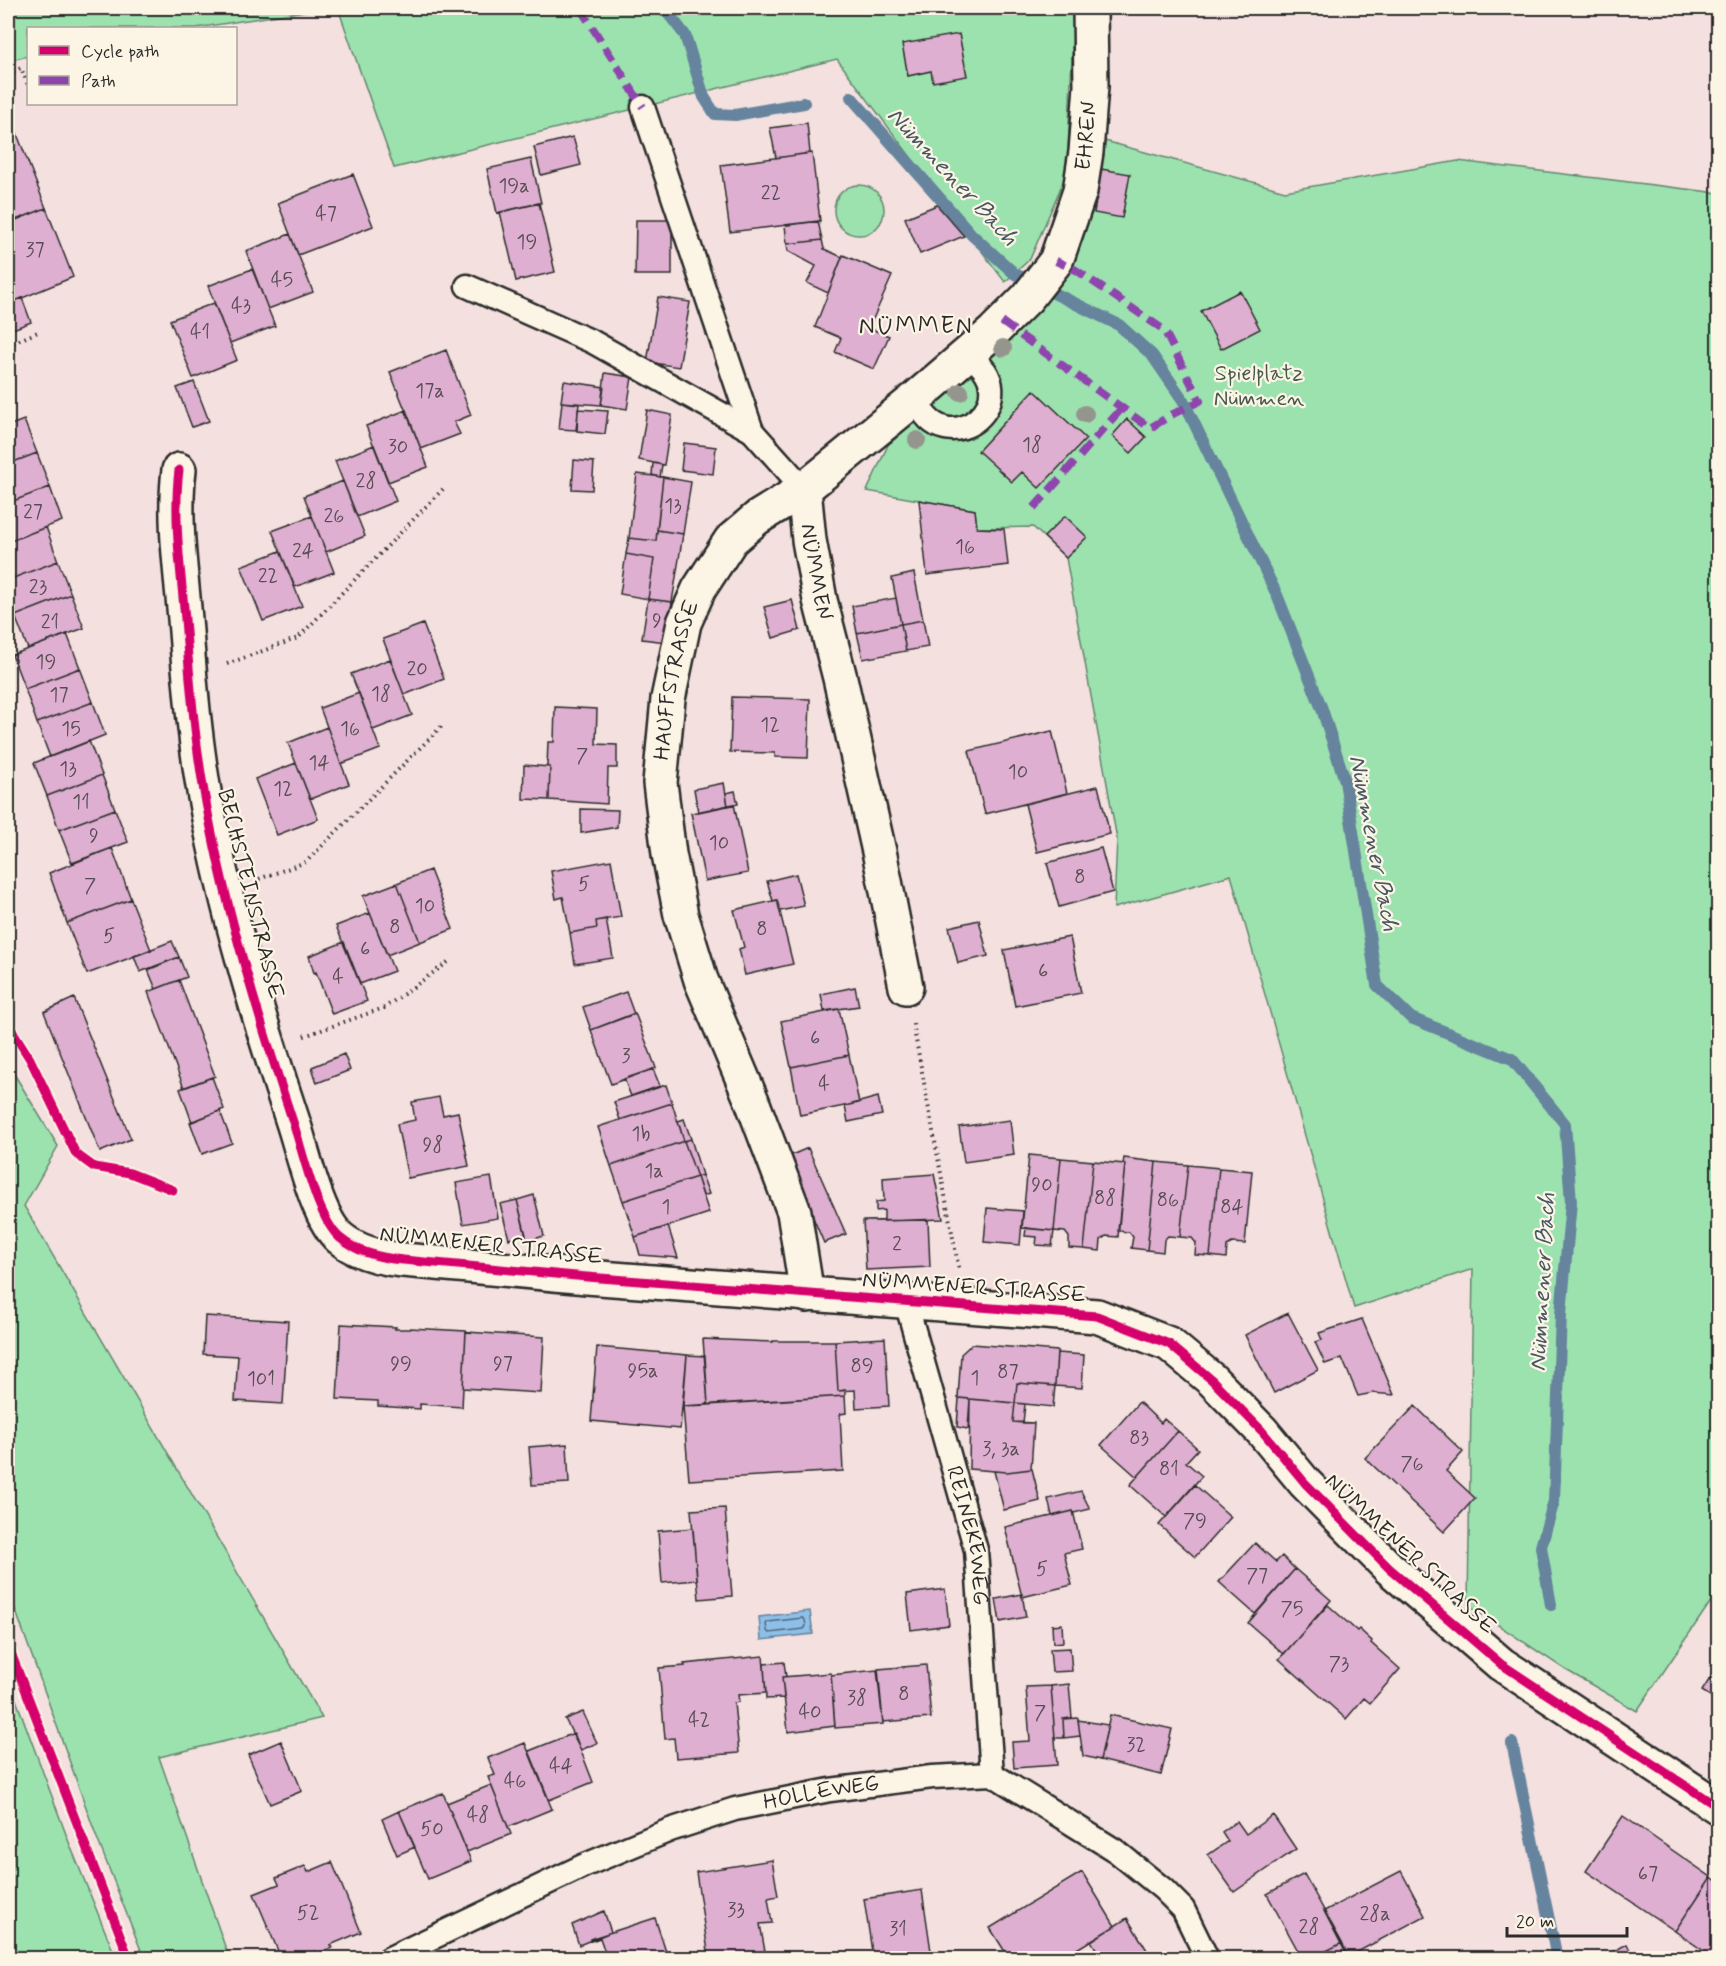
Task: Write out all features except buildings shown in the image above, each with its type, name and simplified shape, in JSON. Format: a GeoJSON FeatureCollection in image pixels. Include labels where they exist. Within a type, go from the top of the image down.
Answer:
{"type":"FeatureCollection","features":[{"type":"Feature","properties":{"kind":"street","name":"EHREN"},"geometry":{"type":"LineString","coordinates":[[967,355],[1027,298],[1053,265],[1080,191],[1086,152],[1091,86],[1090,8]]}},
{"type":"Feature","properties":{"kind":"street"},"geometry":{"type":"LineString","coordinates":[[804,489],[967,355]]}},
{"type":"Feature","properties":{"kind":"street","name":"BECHSTEINSTRASSE"},"geometry":{"type":"LineString","coordinates":[[179,470],[178,540],[189,678],[206,806],[225,891],[269,1048],[322,1211]]}},
{"type":"Feature","properties":{"kind":"street","name":"NÜMMEN"},"geometry":{"type":"LineString","coordinates":[[804,489],[809,540],[820,600],[880,856],[906,987]]}},
{"type":"Feature","properties":{"kind":"street","name":"HAUFFSTRASSE"},"geometry":{"type":"LineString","coordinates":[[804,489],[757,518],[731,540],[699,589],[684,623],[668,699],[660,783],[669,854],[681,915],[701,980],[752,1101],[794,1212],[807,1294]]}},
{"type":"Feature","properties":{"kind":"street","name":"NÜMMENER STRASSE"},"geometry":{"type":"LineString","coordinates":[[322,1211],[339,1237],[358,1249],[380,1258],[587,1277],[1097,1316],[1169,1344],[1212,1380],[1262,1431],[1305,1483],[1389,1568],[1501,1664],[1719,1807]]}},
{"type":"Feature","properties":{"kind":"lane"},"geometry":{"type":"LineString","coordinates":[[643,106],[752,432]]}},
{"type":"Feature","properties":{"kind":"lane"},"geometry":{"type":"LineString","coordinates":[[467,286],[593,342],[752,432],[804,489]]}},
{"type":"Feature","properties":{"kind":"lane"},"geometry":{"type":"LineString","coordinates":[[916,398],[921,411],[929,421],[941,427],[954,429],[967,427],[978,420],[987,410],[991,397],[991,384],[987,372],[978,361],[967,355]]}},
{"type":"Feature","properties":{"kind":"lane","name":"REINEKEWEG"},"geometry":{"type":"LineString","coordinates":[[906,1302],[976,1550],[992,1774]]}},
{"type":"Feature","properties":{"kind":"lane"},"geometry":{"type":"LineString","coordinates":[[992,1774],[1116,1851],[1163,1889],[1183,1909],[1207,1959]]}},
{"type":"Feature","properties":{"kind":"lane","name":"HOLLEWEG"},"geometry":{"type":"LineString","coordinates":[[390,1959],[583,1866],[670,1830],[735,1809],[830,1790],[932,1777],[992,1774]]}},
{"type":"Feature","properties":{"kind":"path"},"geometry":{"type":"LineString","coordinates":[[8,74],[21,68],[27,83]]}},
{"type":"Feature","properties":{"kind":"path"},"geometry":{"type":"LineString","coordinates":[[8,345],[40,331]]}},
{"type":"Feature","properties":{"kind":"path"},"geometry":{"type":"LineString","coordinates":[[189,678],[298,638],[444,488]]}},
{"type":"Feature","properties":{"kind":"path"},"geometry":{"type":"LineString","coordinates":[[225,891],[306,862],[443,725]]}},
{"type":"Feature","properties":{"kind":"path"},"geometry":{"type":"LineString","coordinates":[[269,1048],[384,1008],[451,960]]}},
{"type":"Feature","properties":{"kind":"path"},"geometry":{"type":"LineString","coordinates":[[906,987],[966,1307]]}},
{"type":"Feature","properties":{"kind":"green space"},"geometry":{"type":"Polygon","coordinates":[[[8,8],[324,8],[202,27],[27,27],[27,56],[8,61],[8,8]]]}},
{"type":"Feature","properties":{"kind":"green space"},"geometry":{"type":"Polygon","coordinates":[[[338,8],[1074,8],[1067,173],[1030,259],[1005,282],[837,59],[394,168],[338,8]]]}},
{"type":"Feature","properties":{"kind":"green space","name":"Spielplatz Nümmen"},"geometry":{"type":"Polygon","coordinates":[[[1105,141],[1285,191],[1458,161],[1718,193],[1718,1591],[1637,1711],[1566,1670],[1468,1605],[1473,1269],[1354,1308],[1231,875],[1114,908],[1117,839],[1066,558],[1033,527],[977,528],[975,510],[867,491],[888,445],[991,354],[1075,251],[1089,219],[1105,141]]]}},
{"type":"Feature","properties":{"kind":"green space"},"geometry":{"type":"Polygon","coordinates":[[[859,185],[868,187],[879,196],[884,210],[882,219],[873,230],[859,235],[850,233],[839,224],[834,210],[836,201],[845,190],[859,185]]]}},
{"type":"Feature","properties":{"kind":"green space"},"geometry":{"type":"Polygon","coordinates":[[[8,1064],[58,1146],[24,1206],[322,1718],[159,1757],[229,1958],[144,1958],[97,1838],[8,1589],[8,1064]]]}},
{"type":"Feature","properties":{"kind":"green space"},"geometry":{"type":"Polygon","coordinates":[[[8,1678],[70,1845],[116,1958],[8,1958],[8,1678]]]}},
{"type":"Feature","properties":{"kind":"water"},"geometry":{"type":"Polygon","coordinates":[[[810,1611],[813,1634],[761,1640],[759,1617],[810,1611]]]}},
{"type":"Feature","properties":{"kind":"waterway","name":"Nümmener Bach"},"geometry":{"type":"LineString","coordinates":[[664,8],[685,35],[704,97],[715,114],[735,115],[804,103]]}},
{"type":"Feature","properties":{"kind":"waterway","name":"Nümmener Bach"},"geometry":{"type":"LineString","coordinates":[[851,97],[972,235],[1015,274],[1119,325],[1152,355],[1183,400],[1277,595],[1322,709],[1345,781],[1377,985],[1411,1018],[1512,1059],[1565,1124],[1571,1202],[1561,1314],[1554,1501],[1541,1547],[1551,1605]]}},
{"type":"Feature","properties":{"kind":"waterway","name":"Nümmener Bach"},"geometry":{"type":"LineString","coordinates":[[1512,1743],[1557,1958]]}},
{"type":"Feature","properties":{"kind":"marked path"},"geometry":{"type":"LineString","coordinates":[[580,8],[643,107]]}},
{"type":"Feature","properties":{"kind":"marked path"},"geometry":{"type":"LineString","coordinates":[[1002,322],[1150,428],[1200,401],[1164,330],[1076,270],[1056,261]]}},
{"type":"Feature","properties":{"kind":"marked path"},"geometry":{"type":"LineString","coordinates":[[1034,508],[1123,407]]}},
{"type":"Feature","properties":{"kind":"cycle path"},"geometry":{"type":"LineString","coordinates":[[179,470],[177,526],[191,690],[199,761],[215,848],[245,966],[312,1184],[324,1216],[340,1238],[370,1254],[403,1260],[587,1277],[1097,1316],[1169,1344],[1212,1380],[1262,1431],[1305,1483],[1389,1568],[1501,1664],[1718,1807]]}},
{"type":"Feature","properties":{"kind":"cycle path"},"geometry":{"type":"LineString","coordinates":[[8,1024],[30,1059],[76,1154],[94,1167],[130,1173],[173,1190]]}},
{"type":"Feature","properties":{"kind":"cycle path"},"geometry":{"type":"LineString","coordinates":[[8,1645],[129,1958]]}},
{"type":"Feature","properties":{"kind":"district","name":"NÜMMEN"},"geometry":{"type":"Point","coordinates":[916,326]}}]}
